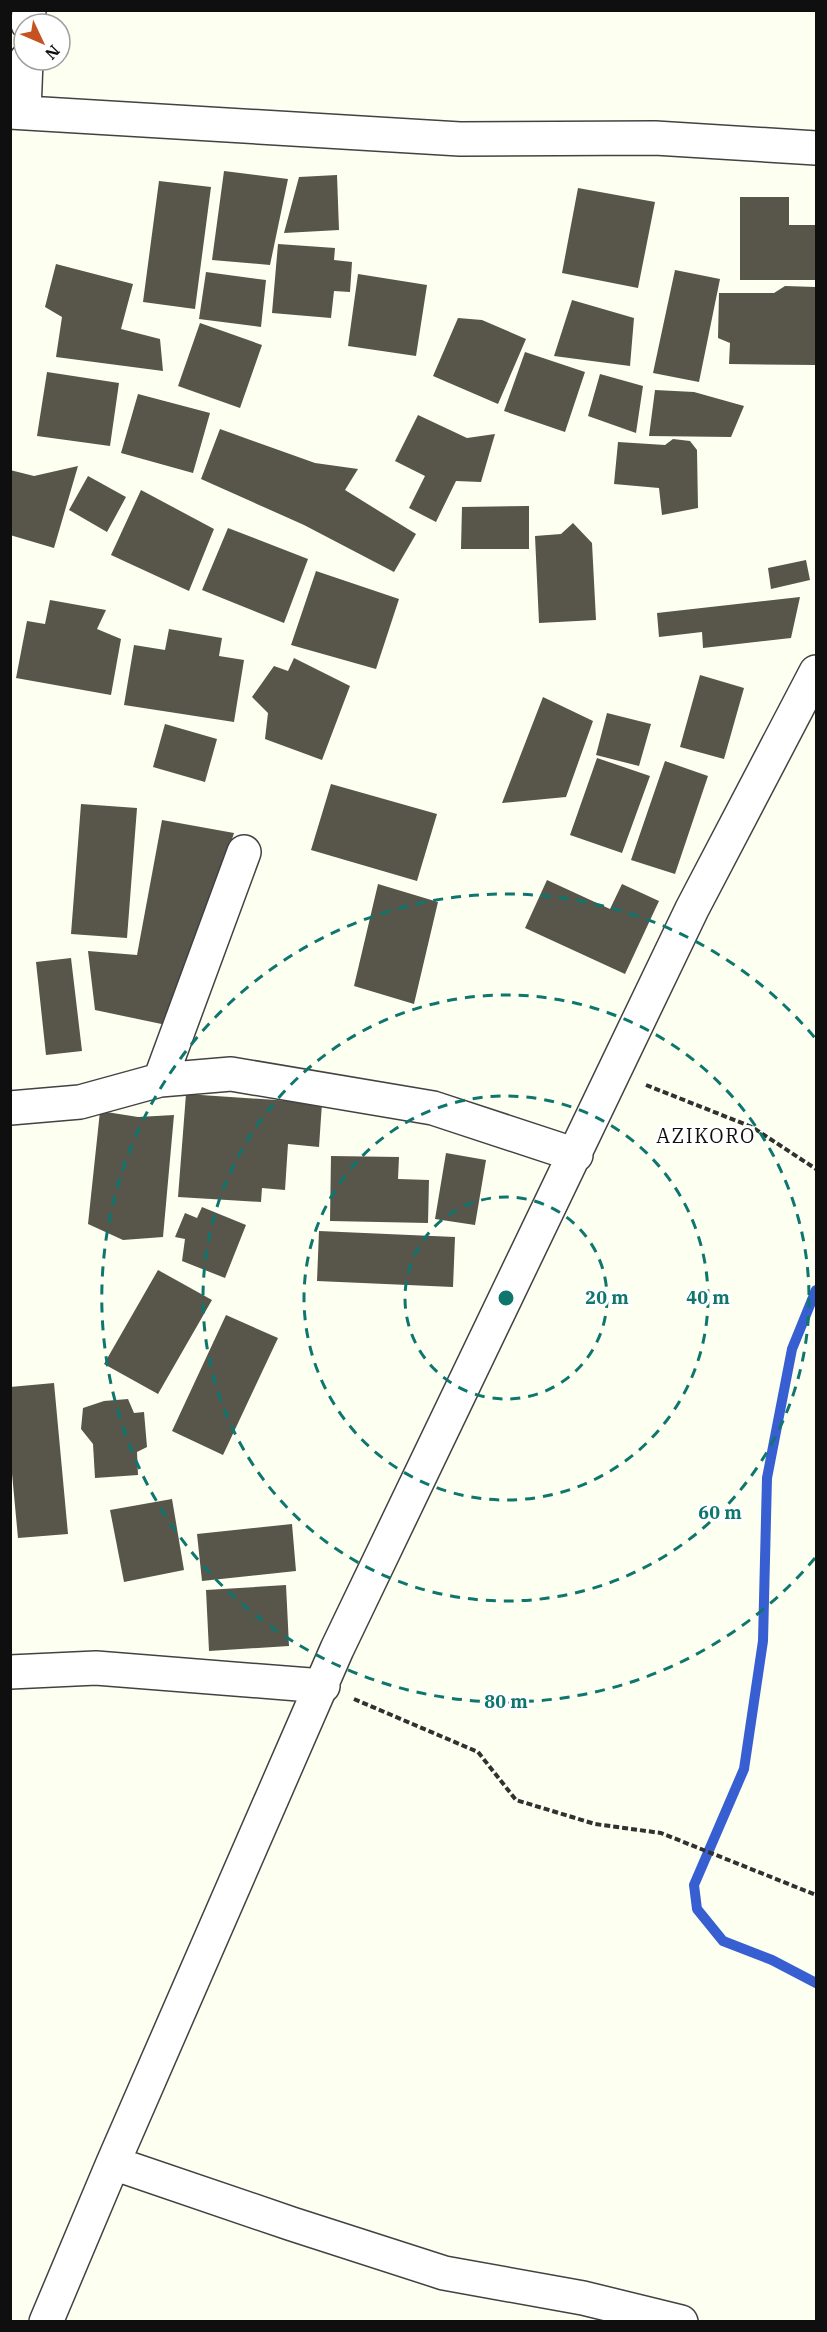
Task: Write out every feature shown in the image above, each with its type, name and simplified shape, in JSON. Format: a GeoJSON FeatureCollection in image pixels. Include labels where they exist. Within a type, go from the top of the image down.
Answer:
{"type":"FeatureCollection","features":[{"type":"Feature","properties":{"kind":"street"},"geometry":{"type":"LineString","coordinates":[[24,72],[17,112],[460,139],[655,138],[816,148]]}},
{"type":"Feature","properties":{"kind":"street"},"geometry":{"type":"LineString","coordinates":[[46,2322],[113,2163],[323,1686],[337,1649],[576,1155],[692,909],[816,672]]}},
{"type":"Feature","properties":{"kind":"street"},"geometry":{"type":"LineString","coordinates":[[160,1080],[244,852]]}},
{"type":"Feature","properties":{"kind":"street"},"geometry":{"type":"LineString","coordinates":[[10,1108],[80,1102],[160,1080],[231,1074],[433,1108],[576,1155]]}},
{"type":"Feature","properties":{"kind":"street"},"geometry":{"type":"LineString","coordinates":[[10,1672],[96,1668],[323,1686]]}},
{"type":"Feature","properties":{"kind":"street"},"geometry":{"type":"LineString","coordinates":[[113,2163],[444,2273],[583,2298],[681,2322]]}},
{"type":"Feature","properties":{"kind":"path"},"geometry":{"type":"LineString","coordinates":[[615,1072],[752,1127],[816,1169]]}},
{"type":"Feature","properties":{"kind":"path"},"geometry":{"type":"LineString","coordinates":[[323,1686],[478,1752],[516,1800],[596,1824],[661,1833],[816,1895]]}},
{"type":"Feature","properties":{"kind":"building"},"geometry":{"type":"Polygon","coordinates":[[[224,171],[288,179],[270,265],[212,260],[224,171]]]}},
{"type":"Feature","properties":{"kind":"building"},"geometry":{"type":"Polygon","coordinates":[[[337,175],[339,230],[284,233],[299,177],[337,175]]]}},
{"type":"Feature","properties":{"kind":"building"},"geometry":{"type":"Polygon","coordinates":[[[159,181],[211,187],[195,309],[143,302],[159,181]]]}},
{"type":"Feature","properties":{"kind":"building"},"geometry":{"type":"Polygon","coordinates":[[[578,188],[655,202],[638,288],[562,273],[578,188]]]}},
{"type":"Feature","properties":{"kind":"building"},"geometry":{"type":"Polygon","coordinates":[[[740,197],[789,197],[789,225],[816,225],[816,280],[740,280],[740,197]]]}},
{"type":"Feature","properties":{"kind":"building"},"geometry":{"type":"Polygon","coordinates":[[[278,244],[335,248],[334,260],[352,262],[350,292],[334,291],[331,318],[272,313],[278,244]]]}},
{"type":"Feature","properties":{"kind":"building"},"geometry":{"type":"Polygon","coordinates":[[[56,264],[133,284],[121,329],[160,339],[163,371],[56,357],[62,317],[45,307],[56,264]]]}},
{"type":"Feature","properties":{"kind":"building"},"geometry":{"type":"Polygon","coordinates":[[[675,270],[720,279],[699,382],[653,373],[675,270]]]}},
{"type":"Feature","properties":{"kind":"building"},"geometry":{"type":"Polygon","coordinates":[[[206,272],[266,280],[261,327],[199,319],[206,272]]]}},
{"type":"Feature","properties":{"kind":"building"},"geometry":{"type":"Polygon","coordinates":[[[358,274],[427,285],[416,356],[348,346],[358,274]]]}},
{"type":"Feature","properties":{"kind":"building"},"geometry":{"type":"Polygon","coordinates":[[[785,286],[816,287],[816,365],[729,364],[730,343],[718,338],[719,293],[774,293],[785,286]]]}},
{"type":"Feature","properties":{"kind":"building"},"geometry":{"type":"Polygon","coordinates":[[[572,300],[634,318],[630,366],[554,356],[572,300]]]}},
{"type":"Feature","properties":{"kind":"building"},"geometry":{"type":"Polygon","coordinates":[[[458,318],[482,320],[526,339],[498,404],[433,376],[458,318]]]}},
{"type":"Feature","properties":{"kind":"building"},"geometry":{"type":"Polygon","coordinates":[[[200,323],[262,345],[240,408],[178,386],[200,323]]]}},
{"type":"Feature","properties":{"kind":"building"},"geometry":{"type":"Polygon","coordinates":[[[525,352],[585,372],[565,432],[504,411],[525,352]]]}},
{"type":"Feature","properties":{"kind":"building"},"geometry":{"type":"Polygon","coordinates":[[[47,372],[119,383],[110,446],[37,436],[47,372]]]}},
{"type":"Feature","properties":{"kind":"building"},"geometry":{"type":"Polygon","coordinates":[[[600,374],[643,386],[636,433],[588,416],[600,374]]]}},
{"type":"Feature","properties":{"kind":"building"},"geometry":{"type":"Polygon","coordinates":[[[655,390],[694,392],[744,406],[731,437],[649,436],[655,390]]]}},
{"type":"Feature","properties":{"kind":"building"},"geometry":{"type":"Polygon","coordinates":[[[138,394],[210,413],[193,473],[121,453],[138,394]]]}},
{"type":"Feature","properties":{"kind":"building"},"geometry":{"type":"Polygon","coordinates":[[[418,415],[467,438],[495,434],[481,482],[456,481],[436,522],[409,508],[425,476],[395,461],[418,415]]]}},
{"type":"Feature","properties":{"kind":"building"},"geometry":{"type":"Polygon","coordinates":[[[220,429],[315,463],[358,469],[345,490],[416,534],[394,572],[304,525],[201,479],[220,429]]]}},
{"type":"Feature","properties":{"kind":"building"},"geometry":{"type":"Polygon","coordinates":[[[673,439],[690,441],[697,450],[698,508],[662,515],[659,488],[614,484],[618,442],[665,445],[673,439]]]}},
{"type":"Feature","properties":{"kind":"building"},"geometry":{"type":"Polygon","coordinates":[[[78,466],[54,548],[10,535],[10,470],[34,476],[78,466]]]}},
{"type":"Feature","properties":{"kind":"building"},"geometry":{"type":"Polygon","coordinates":[[[88,476],[126,497],[107,532],[69,510],[88,476]]]}},
{"type":"Feature","properties":{"kind":"building"},"geometry":{"type":"Polygon","coordinates":[[[141,490],[214,529],[189,591],[111,555],[141,490]]]}},
{"type":"Feature","properties":{"kind":"building"},"geometry":{"type":"Polygon","coordinates":[[[529,506],[529,549],[461,549],[462,507],[529,506]]]}},
{"type":"Feature","properties":{"kind":"building"},"geometry":{"type":"Polygon","coordinates":[[[573,523],[592,543],[596,620],[539,623],[535,536],[561,534],[573,523]]]}},
{"type":"Feature","properties":{"kind":"building"},"geometry":{"type":"Polygon","coordinates":[[[228,528],[308,559],[284,623],[202,590],[228,528]]]}},
{"type":"Feature","properties":{"kind":"building"},"geometry":{"type":"Polygon","coordinates":[[[806,560],[810,580],[771,589],[768,568],[806,560]]]}},
{"type":"Feature","properties":{"kind":"building"},"geometry":{"type":"Polygon","coordinates":[[[316,571],[399,599],[376,669],[291,645],[316,571]]]}},
{"type":"Feature","properties":{"kind":"building"},"geometry":{"type":"Polygon","coordinates":[[[800,597],[791,638],[703,648],[702,632],[659,637],[657,613],[800,597]]]}},
{"type":"Feature","properties":{"kind":"building"},"geometry":{"type":"Polygon","coordinates":[[[50,600],[106,610],[97,629],[121,639],[111,695],[16,678],[27,621],[45,624],[50,600]]]}},
{"type":"Feature","properties":{"kind":"building"},"geometry":{"type":"Polygon","coordinates":[[[169,629],[222,638],[219,656],[244,660],[234,722],[124,705],[134,645],[165,650],[169,629]]]}},
{"type":"Feature","properties":{"kind":"building"},"geometry":{"type":"Polygon","coordinates":[[[294,658],[350,686],[322,760],[265,739],[268,713],[252,697],[274,666],[288,671],[294,658]]]}},
{"type":"Feature","properties":{"kind":"building"},"geometry":{"type":"Polygon","coordinates":[[[700,675],[744,688],[724,759],[680,747],[700,675]]]}},
{"type":"Feature","properties":{"kind":"building"},"geometry":{"type":"Polygon","coordinates":[[[543,697],[593,721],[566,797],[502,803],[543,697]]]}},
{"type":"Feature","properties":{"kind":"building"},"geometry":{"type":"Polygon","coordinates":[[[607,713],[651,724],[639,766],[596,755],[607,713]]]}},
{"type":"Feature","properties":{"kind":"building"},"geometry":{"type":"Polygon","coordinates":[[[165,724],[217,739],[205,782],[153,767],[165,724]]]}},
{"type":"Feature","properties":{"kind":"building"},"geometry":{"type":"Polygon","coordinates":[[[597,758],[650,776],[622,853],[570,835],[597,758]]]}},
{"type":"Feature","properties":{"kind":"building"},"geometry":{"type":"Polygon","coordinates":[[[665,761],[708,776],[675,874],[631,860],[665,761]]]}},
{"type":"Feature","properties":{"kind":"building"},"geometry":{"type":"Polygon","coordinates":[[[331,784],[437,814],[417,881],[311,850],[331,784]]]}},
{"type":"Feature","properties":{"kind":"building"},"geometry":{"type":"Polygon","coordinates":[[[81,804],[137,808],[127,938],[71,934],[81,804]]]}},
{"type":"Feature","properties":{"kind":"building"},"geometry":{"type":"Polygon","coordinates":[[[162,820],[234,833],[171,1026],[95,1010],[88,951],[137,955],[162,820]]]}},
{"type":"Feature","properties":{"kind":"building"},"geometry":{"type":"Polygon","coordinates":[[[547,880],[610,909],[622,884],[659,901],[625,974],[525,928],[547,880]]]}},
{"type":"Feature","properties":{"kind":"building"},"geometry":{"type":"Polygon","coordinates":[[[378,884],[438,902],[414,1004],[354,986],[378,884]]]}},
{"type":"Feature","properties":{"kind":"building"},"geometry":{"type":"Polygon","coordinates":[[[71,958],[82,1051],[46,1055],[36,962],[71,958]]]}},
{"type":"Feature","properties":{"kind":"building"},"geometry":{"type":"Polygon","coordinates":[[[186,1094],[322,1103],[319,1147],[288,1144],[285,1190],[262,1188],[261,1202],[178,1197],[186,1094]]]}},
{"type":"Feature","properties":{"kind":"building"},"geometry":{"type":"Polygon","coordinates":[[[100,1111],[138,1117],[174,1115],[163,1237],[123,1240],[88,1224],[100,1111]]]}},
{"type":"Feature","properties":{"kind":"building"},"geometry":{"type":"Polygon","coordinates":[[[446,1153],[486,1160],[475,1225],[435,1219],[446,1153]]]}},
{"type":"Feature","properties":{"kind":"building"},"geometry":{"type":"Polygon","coordinates":[[[331,1156],[399,1157],[398,1179],[429,1180],[428,1223],[330,1221],[331,1156]]]}},
{"type":"Feature","properties":{"kind":"building"},"geometry":{"type":"Polygon","coordinates":[[[202,1207],[246,1225],[225,1278],[182,1261],[185,1239],[175,1237],[185,1213],[197,1218],[202,1207]]]}},
{"type":"Feature","properties":{"kind":"building"},"geometry":{"type":"Polygon","coordinates":[[[319,1231],[455,1237],[453,1287],[317,1281],[319,1231]]]}},
{"type":"Feature","properties":{"kind":"building"},"geometry":{"type":"Polygon","coordinates":[[[158,1270],[212,1300],[158,1394],[104,1364],[158,1270]]]}},
{"type":"Feature","properties":{"kind":"building"},"geometry":{"type":"Polygon","coordinates":[[[226,1315],[278,1338],[223,1455],[172,1431],[226,1315]]]}},
{"type":"Feature","properties":{"kind":"building"},"geometry":{"type":"Polygon","coordinates":[[[54,1383],[68,1534],[18,1538],[10,1452],[10,1387],[54,1383]]]}},
{"type":"Feature","properties":{"kind":"building"},"geometry":{"type":"Polygon","coordinates":[[[128,1399],[134,1413],[144,1412],[147,1447],[137,1452],[138,1475],[95,1478],[93,1444],[81,1429],[83,1408],[104,1401],[128,1399]]]}},
{"type":"Feature","properties":{"kind":"building"},"geometry":{"type":"Polygon","coordinates":[[[172,1499],[184,1570],[124,1582],[110,1510],[172,1499]]]}},
{"type":"Feature","properties":{"kind":"building"},"geometry":{"type":"Polygon","coordinates":[[[292,1524],[296,1571],[202,1581],[197,1534],[292,1524]]]}},
{"type":"Feature","properties":{"kind":"building"},"geometry":{"type":"Polygon","coordinates":[[[286,1585],[289,1646],[209,1651],[206,1590],[286,1585]]]}},
{"type":"Feature","properties":{"kind":"waterway"},"geometry":{"type":"LineString","coordinates":[[816,1290],[792,1349],[767,1478],[763,1641],[744,1769],[694,1885],[697,1909],[723,1941],[772,1960],[816,1983]]}},
{"type":"Feature","properties":{"kind":"district","name":"AZIKORO"},"geometry":{"type":"Point","coordinates":[706,1135]}}]}
